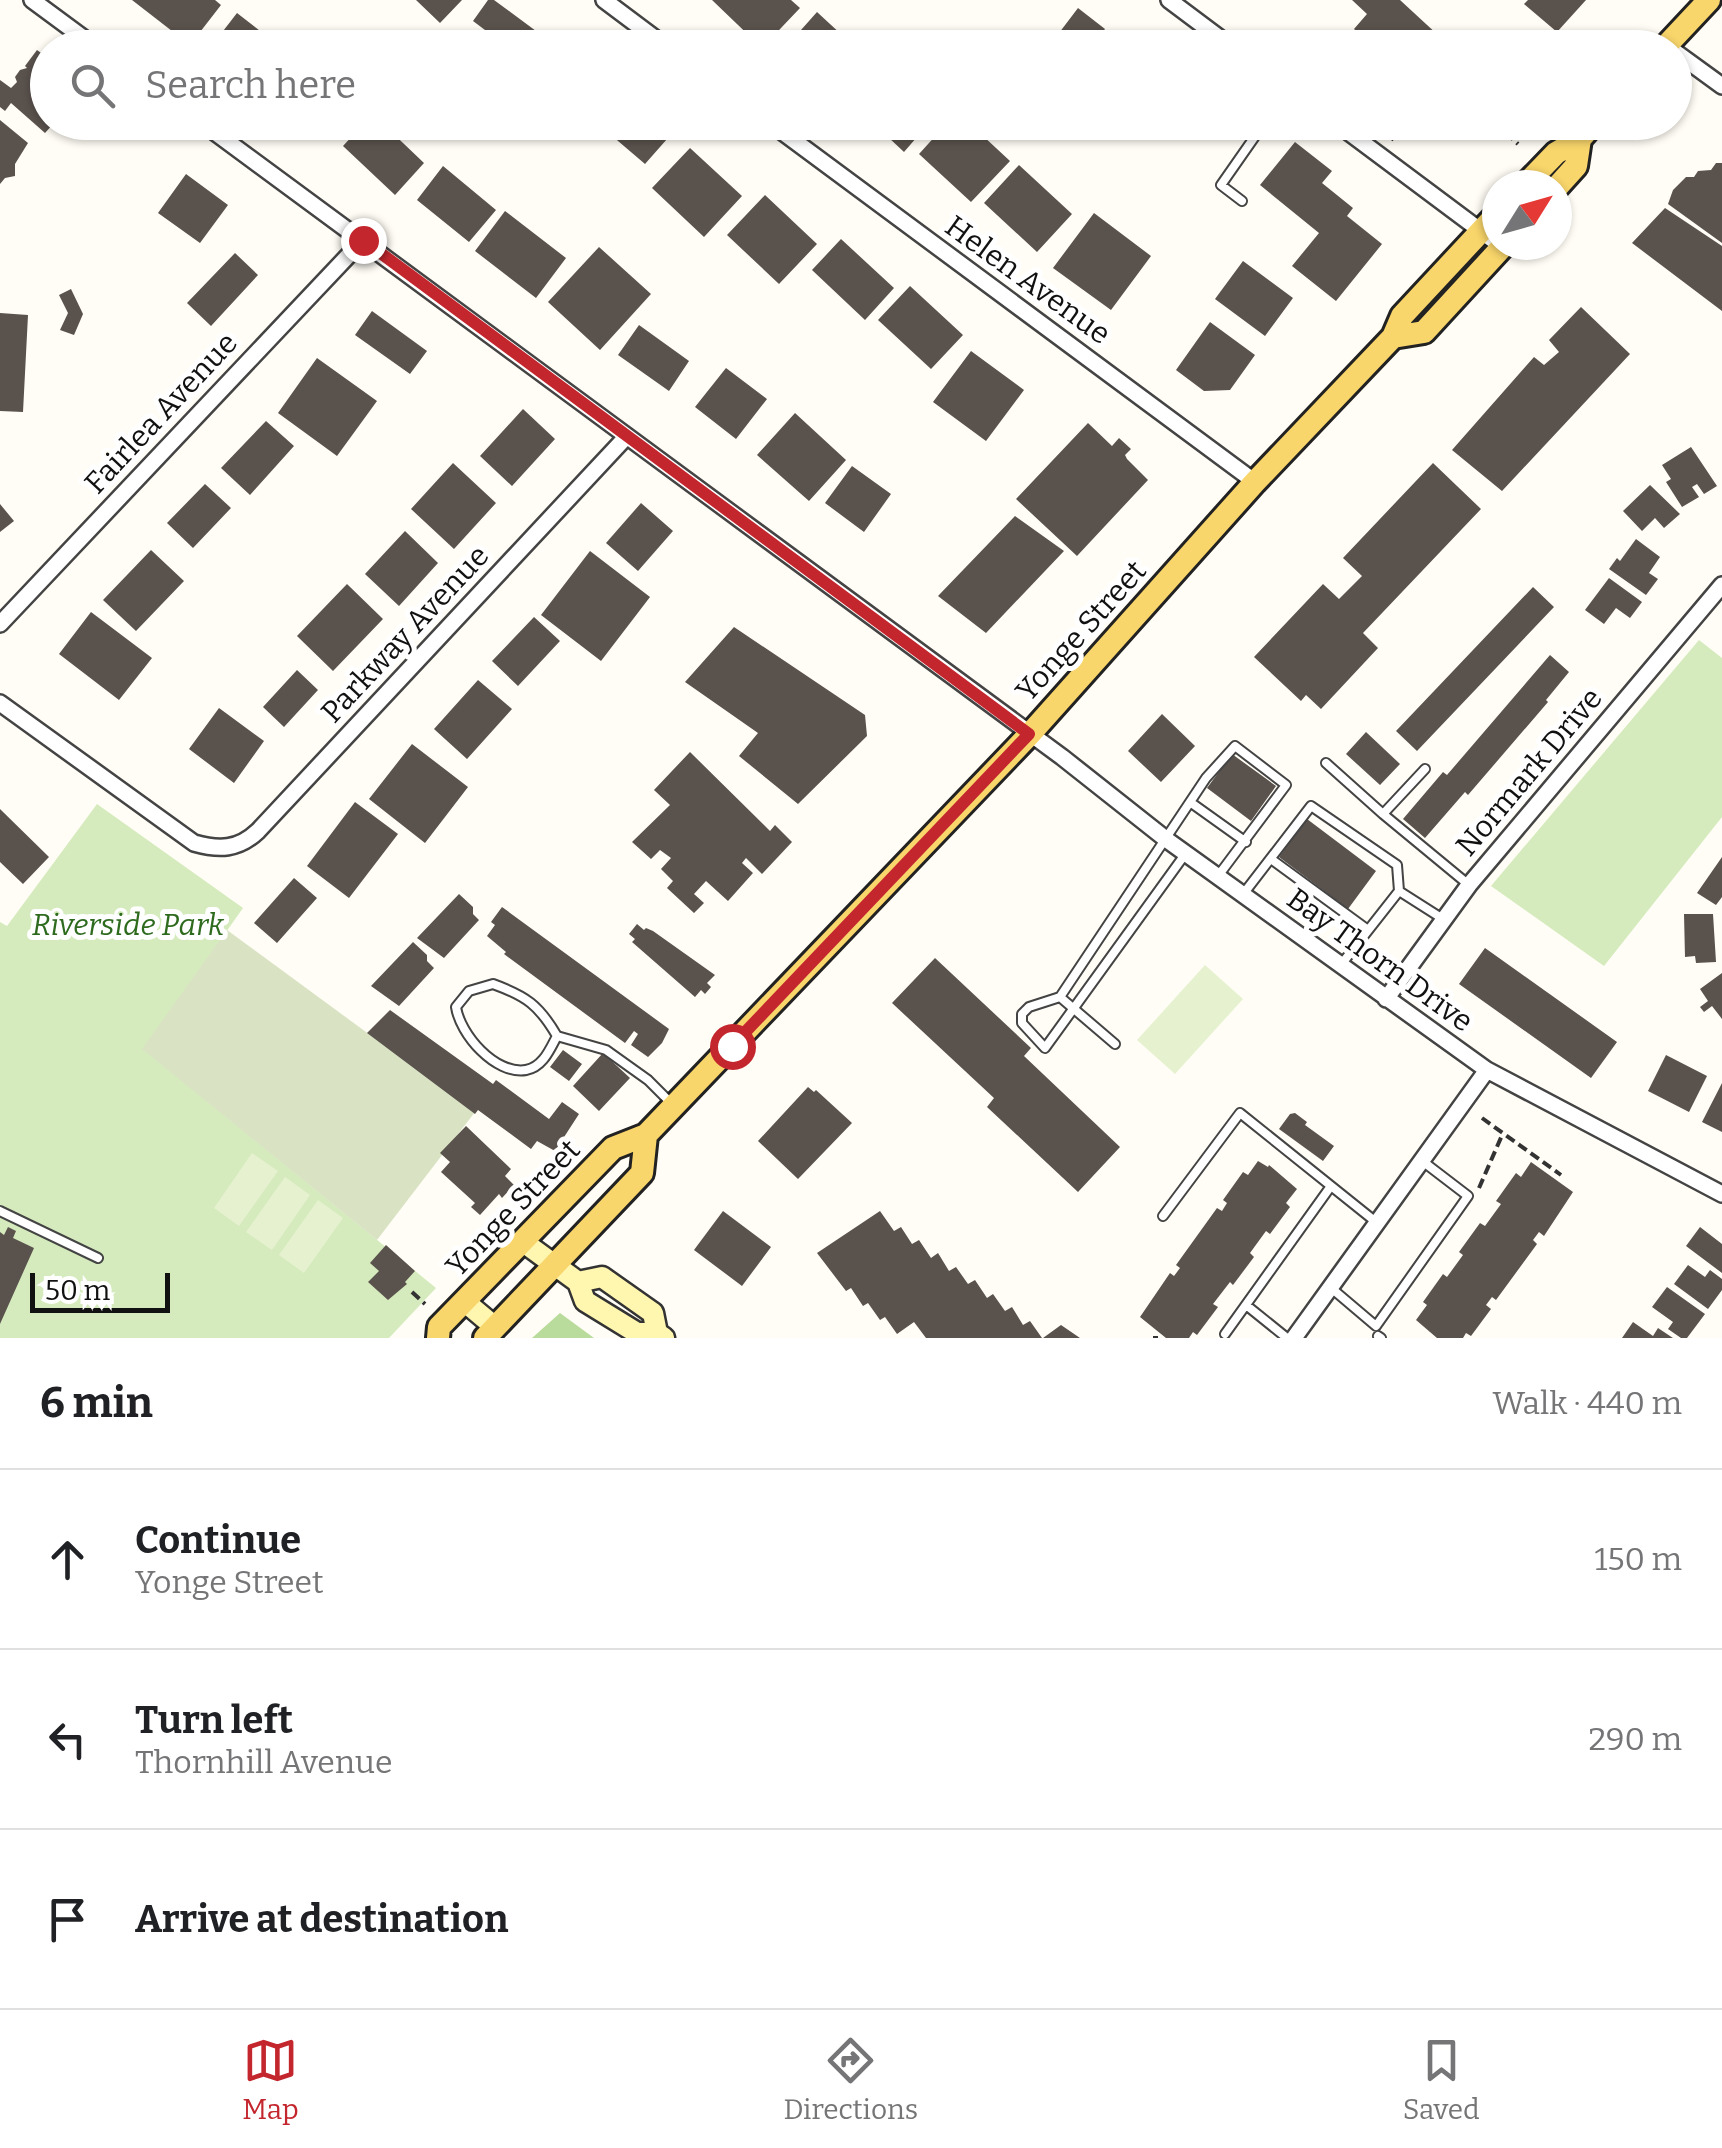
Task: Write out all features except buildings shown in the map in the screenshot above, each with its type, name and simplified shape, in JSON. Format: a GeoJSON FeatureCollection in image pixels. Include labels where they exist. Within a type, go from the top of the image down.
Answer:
{"type":"FeatureCollection","features":[{"type":"Feature","properties":{"kind":"main road"},"geometry":{"type":"LineString","coordinates":[[1683,30],[1709,0]]}},
{"type":"Feature","properties":{"kind":"main road"},"geometry":{"type":"LineString","coordinates":[[1539,170],[1573,140]]}},
{"type":"Feature","properties":{"kind":"main road"},"geometry":{"type":"LineString","coordinates":[[1572,170],[1585,140]]}},
{"type":"Feature","properties":{"kind":"main road","name":"Yonge Street"},"geometry":{"type":"LineString","coordinates":[[438,1338],[438,1327],[613,1148],[646,1136],[1029,734],[1255,482],[1393,336],[1424,332],[1482,260]]}},
{"type":"Feature","properties":{"kind":"main road","name":"Yonge Street"},"geometry":{"type":"LineString","coordinates":[[490,1332],[642,1173],[646,1136]]}},
{"type":"Feature","properties":{"kind":"street"},"geometry":{"type":"LineString","coordinates":[[32,0],[73,30]]}},
{"type":"Feature","properties":{"kind":"street"},"geometry":{"type":"LineString","coordinates":[[604,0],[644,30]]}},
{"type":"Feature","properties":{"kind":"street"},"geometry":{"type":"LineString","coordinates":[[1169,0],[1208,30]]}},
{"type":"Feature","properties":{"kind":"street"},"geometry":{"type":"LineString","coordinates":[[1692,65],[1722,86]]}},
{"type":"Feature","properties":{"kind":"street","name":"Bay Thorn Drive"},"geometry":{"type":"LineString","coordinates":[[226,140],[1386,999],[1487,1070],[1722,1194]]}},
{"type":"Feature","properties":{"kind":"street","name":"Helen Avenue"},"geometry":{"type":"LineString","coordinates":[[793,140],[1255,482]]}},
{"type":"Feature","properties":{"kind":"street"},"geometry":{"type":"LineString","coordinates":[[1359,140],[1482,231]]}},
{"type":"Feature","properties":{"kind":"street","name":"Fairlea Avenue"},"geometry":{"type":"LineString","coordinates":[[0,624],[363,240]]}},
{"type":"Feature","properties":{"kind":"street","name":"Parkway Avenue"},"geometry":{"type":"LineString","coordinates":[[0,703],[194,843],[211,848],[240,844],[258,831],[626,436]]}},
{"type":"Feature","properties":{"kind":"street","name":"Normark Drive"},"geometry":{"type":"LineString","coordinates":[[1386,999],[1469,885],[1722,585]]}},
{"type":"Feature","properties":{"kind":"street"},"geometry":{"type":"LineString","coordinates":[[1290,1338],[1487,1070]]}},
{"type":"Feature","properties":{"kind":"street"},"geometry":{"type":"LineString","coordinates":[[522,1241],[578,1282],[585,1301],[637,1333],[661,1336],[653,1313],[602,1277],[578,1282]]}},
{"type":"Feature","properties":{"kind":"street"},"geometry":{"type":"LineString","coordinates":[[464,1301],[490,1332]]}},
{"type":"Feature","properties":{"kind":"lane"},"geometry":{"type":"LineString","coordinates":[[1242,201],[1220,185],[1252,140]]}},
{"type":"Feature","properties":{"kind":"lane"},"geometry":{"type":"LineString","coordinates":[[1186,853],[1046,1048],[1022,1023],[1022,1014],[1030,1007],[1060,997],[1190,802],[1235,746],[1286,785],[1218,876]]}},
{"type":"Feature","properties":{"kind":"lane"},"geometry":{"type":"LineString","coordinates":[[1326,764],[1469,885]]}},
{"type":"Feature","properties":{"kind":"lane"},"geometry":{"type":"LineString","coordinates":[[1383,814],[1425,769]]}},
{"type":"Feature","properties":{"kind":"lane"},"geometry":{"type":"LineString","coordinates":[[1190,802],[1246,842]]}},
{"type":"Feature","properties":{"kind":"lane"},"geometry":{"type":"LineString","coordinates":[[1243,895],[1311,806],[1397,865],[1399,890],[1340,966]]}},
{"type":"Feature","properties":{"kind":"lane"},"geometry":{"type":"LineString","coordinates":[[1271,859],[1368,930]]}},
{"type":"Feature","properties":{"kind":"lane"},"geometry":{"type":"LineString","coordinates":[[1399,890],[1443,920]]}},
{"type":"Feature","properties":{"kind":"lane"},"geometry":{"type":"LineString","coordinates":[[557,1036],[546,1058],[530,1070],[510,1069],[486,1055],[459,1026],[456,1007],[469,991],[493,984],[523,994],[546,1016],[557,1036],[606,1050],[648,1080],[674,1106]]}},
{"type":"Feature","properties":{"kind":"lane"},"geometry":{"type":"LineString","coordinates":[[1060,997],[1115,1044]]}},
{"type":"Feature","properties":{"kind":"lane"},"geometry":{"type":"LineString","coordinates":[[1163,1216],[1240,1113],[1376,1222]]}},
{"type":"Feature","properties":{"kind":"lane"},"geometry":{"type":"LineString","coordinates":[[1330,1287],[1378,1335],[1468,1196],[1421,1160]]}},
{"type":"Feature","properties":{"kind":"lane"},"geometry":{"type":"LineString","coordinates":[[1225,1334],[1331,1186]]}},
{"type":"Feature","properties":{"kind":"lane"},"geometry":{"type":"LineString","coordinates":[[0,1211],[98,1258]]}},
{"type":"Feature","properties":{"kind":"lane"},"geometry":{"type":"LineString","coordinates":[[1246,1305],[1290,1338]]}},
{"type":"Feature","properties":{"kind":"path"},"geometry":{"type":"LineString","coordinates":[[1514,140],[1518,144]]}},
{"type":"Feature","properties":{"kind":"path"},"geometry":{"type":"LineString","coordinates":[[1482,1118],[1561,1175]]}},
{"type":"Feature","properties":{"kind":"path"},"geometry":{"type":"LineString","coordinates":[[1468,1196],[1477,1193],[1503,1133]]}},
{"type":"Feature","properties":{"kind":"path"},"geometry":{"type":"LineString","coordinates":[[412,1292],[425,1304]]}},
{"type":"Feature","properties":{"kind":"green space"},"geometry":{"type":"Polygon","coordinates":[[[1699,640],[1722,658],[1722,817],[1604,966],[1491,886],[1699,640]]]}},
{"type":"Feature","properties":{"kind":"green space","name":"Riverside Park"},"geometry":{"type":"Polygon","coordinates":[[[97,804],[243,908],[143,1049],[436,1288],[389,1338],[0,1338],[0,922],[7,926],[97,804]]]}},
{"type":"Feature","properties":{"kind":"green space"},"geometry":{"type":"Polygon","coordinates":[[[227,930],[475,1112],[377,1240],[142,1049],[227,930]]]}},
{"type":"Feature","properties":{"kind":"green space"},"geometry":{"type":"Polygon","coordinates":[[[1205,965],[1243,999],[1175,1074],[1137,1040],[1205,965]]]}},
{"type":"Feature","properties":{"kind":"green space"},"geometry":{"type":"Polygon","coordinates":[[[252,1153],[278,1171],[239,1226],[214,1208],[252,1153]]]}},
{"type":"Feature","properties":{"kind":"green space"},"geometry":{"type":"Polygon","coordinates":[[[285,1177],[310,1195],[272,1250],[246,1232],[285,1177]]]}},
{"type":"Feature","properties":{"kind":"green space"},"geometry":{"type":"Polygon","coordinates":[[[318,1200],[343,1218],[304,1273],[279,1255],[318,1200]]]}},
{"type":"Feature","properties":{"kind":"green space"},"geometry":{"type":"Polygon","coordinates":[[[560,1313],[594,1338],[532,1338],[560,1313]]]}},
{"type":"Feature","properties":{"kind":"route"},"geometry":{"type":"LineString","coordinates":[[363,240],[1029,734],[732,1046]]}}]}
